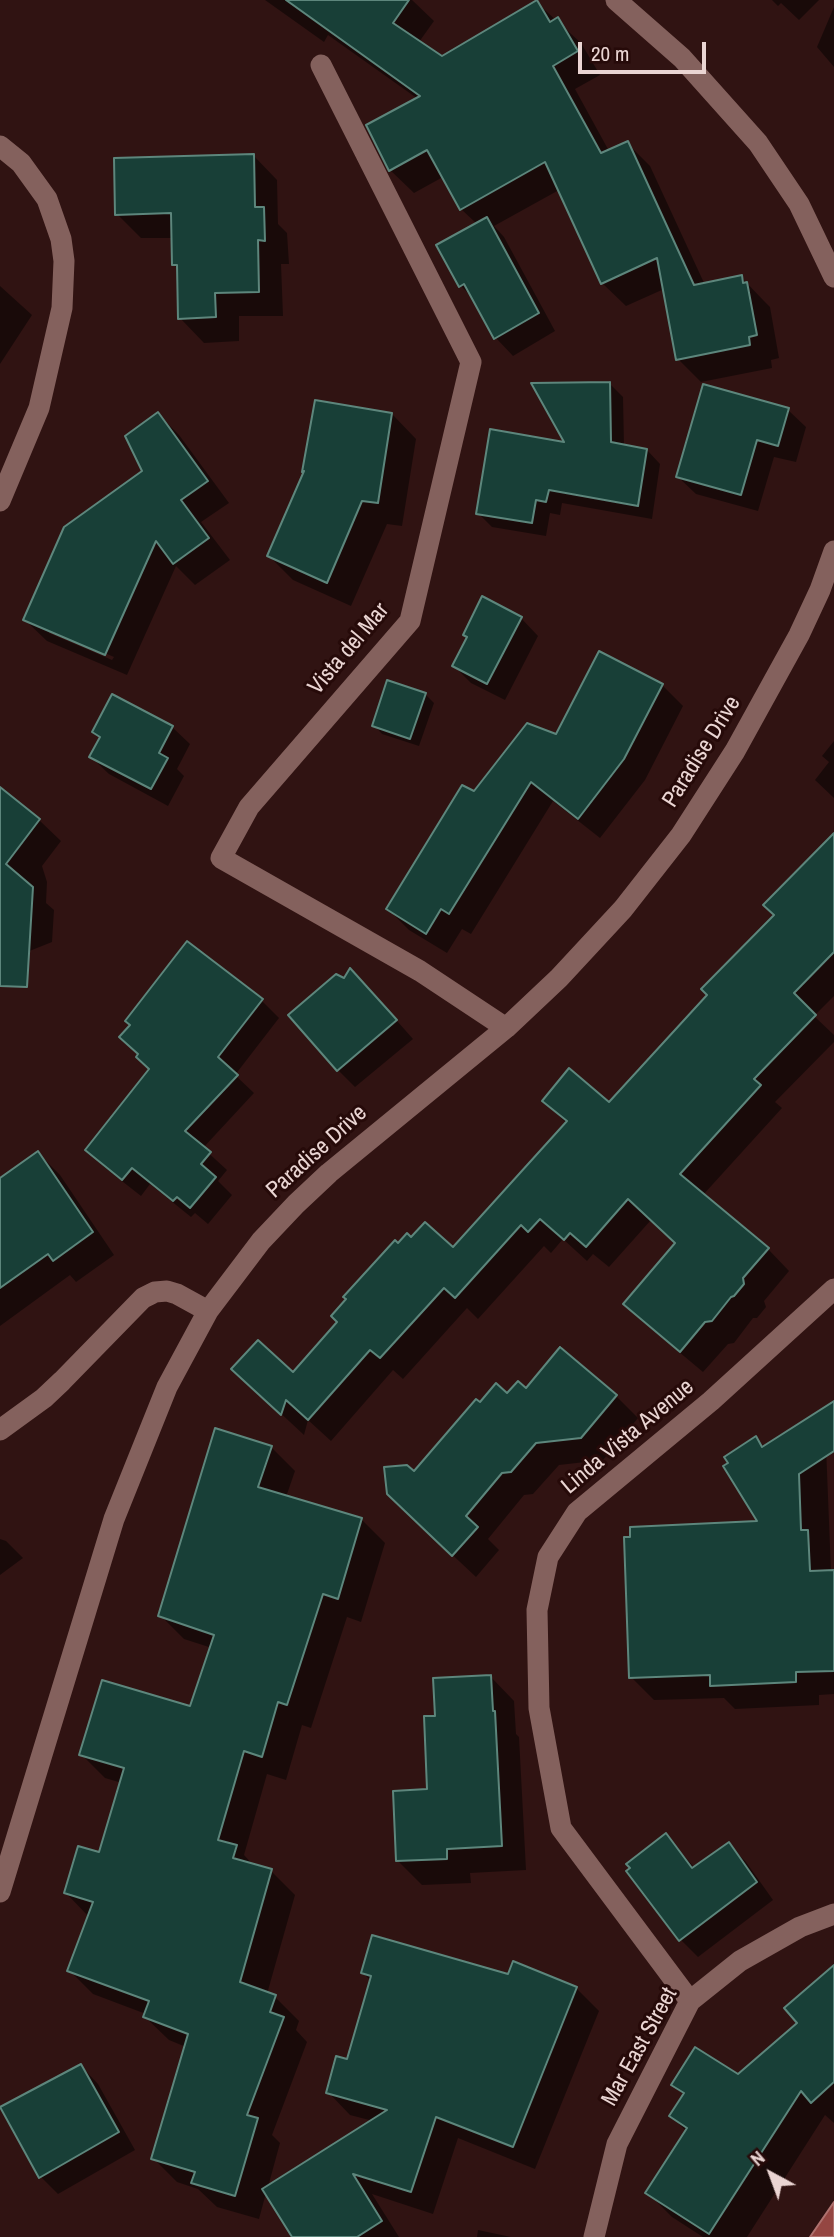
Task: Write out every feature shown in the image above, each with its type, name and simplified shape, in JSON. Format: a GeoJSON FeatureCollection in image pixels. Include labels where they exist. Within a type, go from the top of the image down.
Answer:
{"type":"FeatureCollection","features":[{"type":"Feature","properties":{"kind":"street"},"geometry":{"type":"LineString","coordinates":[[616,0],[682,58],[758,143],[799,204],[834,274]]}},
{"type":"Feature","properties":{"kind":"street","name":"Vista del Mar"},"geometry":{"type":"LineString","coordinates":[[321,65],[471,362],[410,621],[249,807],[221,858],[419,971],[506,1028]]}},
{"type":"Feature","properties":{"kind":"street"},"geometry":{"type":"LineString","coordinates":[[0,146],[21,163],[47,199],[61,239],[64,261],[62,308],[39,408],[0,501]]}},
{"type":"Feature","properties":{"kind":"street","name":"Paradise Drive"},"geometry":{"type":"LineString","coordinates":[[0,1892],[114,1518],[167,1388],[208,1311],[261,1241],[296,1204],[329,1173],[506,1028],[559,978],[623,909],[703,803],[777,677],[820,590],[834,551]]}},
{"type":"Feature","properties":{"kind":"street","name":"Linda Vista Avenue"},"geometry":{"type":"LineString","coordinates":[[690,2001],[561,1828],[540,1708],[537,1610],[548,1557],[577,1512],[711,1401],[834,1289]]}},
{"type":"Feature","properties":{"kind":"street"},"geometry":{"type":"LineString","coordinates":[[0,1430],[34,1406],[62,1381],[143,1298],[155,1292],[167,1291],[208,1311]]}},
{"type":"Feature","properties":{"kind":"street","name":"Mar East Street"},"geometry":{"type":"LineString","coordinates":[[594,2237],[617,2144],[690,2001],[740,1961],[800,1927],[834,1914]]}},
{"type":"Feature","properties":{"kind":"shaded area"},"geometry":{"type":"Polygon","coordinates":[[[834,2202],[834,2237],[810,2237],[834,2202]]]}},
{"type":"Feature","properties":{"kind":"building"},"geometry":{"type":"Polygon","coordinates":[[[286,0],[409,0],[393,23],[442,56],[537,0],[550,22],[558,17],[578,51],[553,66],[601,153],[628,141],[694,285],[742,275],[743,283],[747,282],[757,335],[749,337],[750,345],[676,360],[657,258],[601,284],[545,162],[460,210],[427,150],[389,171],[366,125],[420,96],[286,0]]]}},
{"type":"Feature","properties":{"kind":"building"},"geometry":{"type":"Polygon","coordinates":[[[254,154],[255,207],[264,207],[265,241],[258,240],[259,292],[215,293],[216,317],[178,319],[177,265],[172,265],[171,213],[115,215],[114,158],[254,154]]]}},
{"type":"Feature","properties":{"kind":"building"},"geometry":{"type":"Polygon","coordinates":[[[487,217],[539,313],[494,339],[464,284],[459,287],[436,245],[487,217]]]}},
{"type":"Feature","properties":{"kind":"building"},"geometry":{"type":"Polygon","coordinates":[[[610,382],[611,442],[647,449],[638,506],[549,490],[546,502],[536,500],[532,523],[476,514],[490,429],[564,442],[531,383],[610,382]]]}},
{"type":"Feature","properties":{"kind":"building"},"geometry":{"type":"Polygon","coordinates":[[[703,384],[789,408],[778,446],[757,440],[741,495],[676,477],[703,384]]]}},
{"type":"Feature","properties":{"kind":"building"},"geometry":{"type":"Polygon","coordinates":[[[315,400],[392,413],[378,503],[362,501],[327,583],[267,556],[304,471],[302,472],[315,400]]]}},
{"type":"Feature","properties":{"kind":"building"},"geometry":{"type":"Polygon","coordinates":[[[158,412],[208,481],[181,500],[209,538],[173,564],[156,541],[105,655],[23,620],[64,527],[142,471],[125,436],[158,412]]]}},
{"type":"Feature","properties":{"kind":"building"},"geometry":{"type":"Polygon","coordinates":[[[482,596],[522,617],[487,684],[452,666],[467,637],[463,635],[482,596]]]}},
{"type":"Feature","properties":{"kind":"building"},"geometry":{"type":"Polygon","coordinates":[[[599,651],[663,684],[624,759],[578,819],[531,782],[449,914],[441,909],[426,934],[386,909],[462,785],[474,791],[527,723],[556,734],[599,651]]]}},
{"type":"Feature","properties":{"kind":"building"},"geometry":{"type":"Polygon","coordinates":[[[387,680],[426,693],[410,739],[372,726],[387,680]]]}},
{"type":"Feature","properties":{"kind":"building"},"geometry":{"type":"Polygon","coordinates":[[[112,694],[173,726],[159,753],[168,758],[151,789],[89,757],[100,737],[92,732],[112,694]]]}},
{"type":"Feature","properties":{"kind":"building"},"geometry":{"type":"Polygon","coordinates":[[[0,787],[40,819],[6,864],[33,887],[27,987],[0,986],[0,787]]]}},
{"type":"Feature","properties":{"kind":"building"},"geometry":{"type":"Polygon","coordinates":[[[834,833],[834,952],[794,993],[816,1015],[754,1079],[761,1085],[680,1174],[769,1248],[743,1278],[744,1284],[734,1296],[712,1321],[705,1322],[680,1352],[623,1304],[675,1243],[628,1199],[586,1247],[570,1233],[564,1240],[540,1219],[528,1232],[521,1225],[455,1298],[444,1288],[380,1358],[370,1350],[308,1420],[286,1400],[281,1415],[231,1369],[258,1340],[293,1372],[337,1322],[331,1316],[346,1299],[343,1297],[395,1240],[398,1243],[407,1233],[411,1237],[425,1222],[453,1247],[567,1121],[542,1101],[569,1068],[609,1102],[707,995],[701,989],[774,915],[763,905],[834,833]]]}},
{"type":"Feature","properties":{"kind":"building"},"geometry":{"type":"Polygon","coordinates":[[[187,941],[263,999],[218,1057],[238,1075],[185,1131],[211,1152],[201,1164],[216,1177],[190,1208],[177,1197],[173,1201],[132,1168],[122,1180],[85,1150],[149,1069],[136,1057],[138,1054],[119,1037],[130,1025],[125,1021],[187,941]]]}},
{"type":"Feature","properties":{"kind":"building"},"geometry":{"type":"Polygon","coordinates":[[[350,968],[397,1020],[337,1071],[288,1015],[336,974],[344,978],[350,968]]]}},
{"type":"Feature","properties":{"kind":"building"},"geometry":{"type":"Polygon","coordinates":[[[38,1151],[93,1232],[53,1261],[48,1254],[0,1288],[0,1178],[38,1151]]]}},
{"type":"Feature","properties":{"kind":"building"},"geometry":{"type":"Polygon","coordinates":[[[560,1347],[617,1395],[581,1438],[536,1443],[511,1472],[502,1473],[466,1516],[478,1527],[452,1556],[387,1494],[384,1467],[407,1465],[414,1471],[476,1399],[480,1402],[496,1383],[507,1393],[518,1381],[526,1388],[560,1347]]]}},
{"type":"Feature","properties":{"kind":"building"},"geometry":{"type":"Polygon","coordinates":[[[834,1401],[834,1451],[799,1474],[801,1530],[808,1530],[810,1571],[834,1570],[834,1671],[796,1672],[796,1682],[710,1686],[710,1675],[629,1678],[624,1537],[630,1537],[630,1527],[757,1521],[723,1466],[728,1463],[724,1457],[756,1436],[762,1447],[834,1401]]]}},
{"type":"Feature","properties":{"kind":"building"},"geometry":{"type":"Polygon","coordinates":[[[215,1428],[272,1446],[258,1487],[362,1518],[338,1599],[323,1594],[287,1705],[278,1702],[262,1757],[244,1751],[218,1840],[237,1845],[233,1858],[272,1869],[240,1982],[276,1995],[270,2012],[284,2017],[247,2115],[258,2118],[235,2196],[191,2183],[195,2172],[151,2159],[188,2034],[143,2017],[149,2001],[67,1971],[93,1902],[64,1893],[78,1846],[99,1852],[124,1768],[79,1755],[102,1680],[190,1706],[214,1635],[158,1616],[215,1428]]]}},
{"type":"Feature","properties":{"kind":"building"},"geometry":{"type":"Polygon","coordinates":[[[491,1675],[502,1846],[447,1849],[447,1859],[396,1861],[393,1791],[427,1789],[424,1716],[435,1716],[433,1678],[491,1675]]]}},
{"type":"Feature","properties":{"kind":"building"},"geometry":{"type":"Polygon","coordinates":[[[666,1833],[692,1868],[729,1842],[757,1882],[679,1941],[626,1871],[630,1868],[626,1864],[666,1833]]]}},
{"type":"Feature","properties":{"kind":"building"},"geometry":{"type":"Polygon","coordinates":[[[372,1935],[508,1974],[513,1961],[577,1987],[513,2147],[436,2117],[411,2192],[353,2174],[382,2221],[357,2237],[292,2237],[262,2189],[387,2110],[326,2093],[336,2056],[347,2059],[371,1976],[361,1973],[372,1935]]]}},
{"type":"Feature","properties":{"kind":"building"},"geometry":{"type":"Polygon","coordinates":[[[834,1965],[834,2082],[811,2103],[801,2091],[709,2234],[645,2193],[687,2128],[669,2116],[684,2093],[671,2085],[695,2047],[738,2074],[797,2023],[784,2008],[834,1965]]]}},
{"type":"Feature","properties":{"kind":"building"},"geometry":{"type":"Polygon","coordinates":[[[81,2064],[119,2132],[39,2178],[0,2107],[81,2064]]]}}]}
